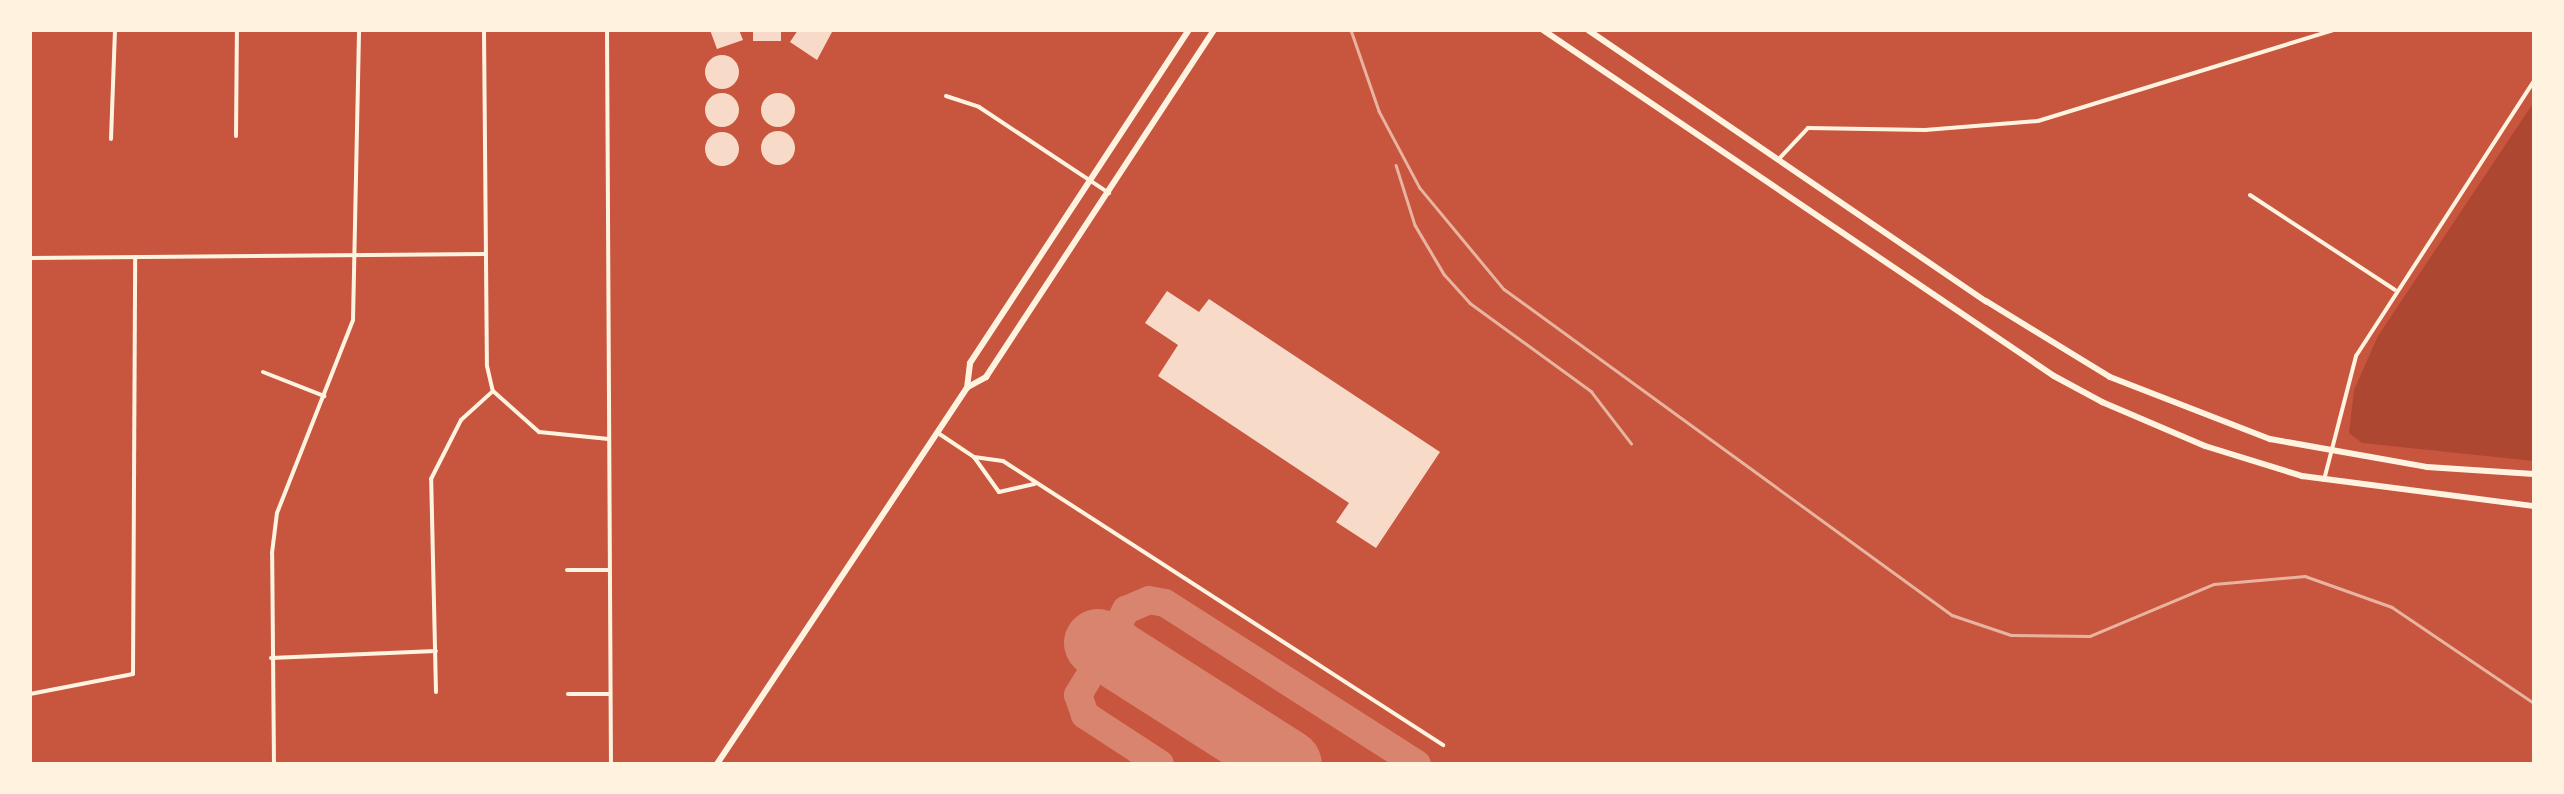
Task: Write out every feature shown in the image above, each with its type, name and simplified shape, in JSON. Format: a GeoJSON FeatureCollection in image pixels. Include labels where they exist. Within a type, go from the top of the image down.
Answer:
{"type":"FeatureCollection","features":[{"type":"Feature","properties":{"kind":"main road"},"geometry":{"type":"LineString","coordinates":[[967,388],[970,363],[1189,30]]}},
{"type":"Feature","properties":{"kind":"main road"},"geometry":{"type":"LineString","coordinates":[[717,764],[967,388],[986,377],[1214,30]]}},
{"type":"Feature","properties":{"kind":"main road"},"geometry":{"type":"LineString","coordinates":[[1543,30],[2054,376],[2205,446],[2324,480],[2534,506]]}},
{"type":"Feature","properties":{"kind":"main road"},"geometry":{"type":"LineString","coordinates":[[1588,30],[1778,160],[2110,376],[2235,428],[2330,452],[2534,474]]}},
{"type":"Feature","properties":{"kind":"street"},"geometry":{"type":"LineString","coordinates":[[111,139],[114,30]]}},
{"type":"Feature","properties":{"kind":"street"},"geometry":{"type":"LineString","coordinates":[[236,136],[237,30]]}},
{"type":"Feature","properties":{"kind":"street"},"geometry":{"type":"LineString","coordinates":[[274,764],[271,658],[278,513],[353,320],[351,255],[359,208],[359,30]]}},
{"type":"Feature","properties":{"kind":"street"},"geometry":{"type":"LineString","coordinates":[[484,30],[486,254],[493,391],[540,432],[609,439]]}},
{"type":"Feature","properties":{"kind":"street"},"geometry":{"type":"LineString","coordinates":[[606,30],[611,764]]}},
{"type":"Feature","properties":{"kind":"street"},"geometry":{"type":"LineString","coordinates":[[1778,160],[1808,128],[1924,130],[2038,122],[2333,30]]}},
{"type":"Feature","properties":{"kind":"street"},"geometry":{"type":"LineString","coordinates":[[2324,480],[2355,358],[2395,290],[2534,80]]}},
{"type":"Feature","properties":{"kind":"street"},"geometry":{"type":"LineString","coordinates":[[946,96],[979,107],[1109,193]]}},
{"type":"Feature","properties":{"kind":"street"},"geometry":{"type":"LineString","coordinates":[[2250,194],[2395,290]]}},
{"type":"Feature","properties":{"kind":"street"},"geometry":{"type":"LineString","coordinates":[[30,258],[486,254]]}},
{"type":"Feature","properties":{"kind":"street"},"geometry":{"type":"LineString","coordinates":[[30,694],[133,674],[135,257]]}},
{"type":"Feature","properties":{"kind":"street"},"geometry":{"type":"LineString","coordinates":[[264,372],[326,396]]}},
{"type":"Feature","properties":{"kind":"street"},"geometry":{"type":"LineString","coordinates":[[436,692],[431,479],[460,420],[493,391]]}},
{"type":"Feature","properties":{"kind":"street"},"geometry":{"type":"LineString","coordinates":[[937,433],[974,457],[1000,492],[1035,484]]}},
{"type":"Feature","properties":{"kind":"street"},"geometry":{"type":"LineString","coordinates":[[974,457],[1003,461],[1444,745]]}},
{"type":"Feature","properties":{"kind":"street"},"geometry":{"type":"LineString","coordinates":[[568,570],[610,570]]}},
{"type":"Feature","properties":{"kind":"street"},"geometry":{"type":"LineString","coordinates":[[271,658],[436,650]]}},
{"type":"Feature","properties":{"kind":"street"},"geometry":{"type":"LineString","coordinates":[[568,694],[610,694]]}},
{"type":"Feature","properties":{"kind":"shaded area"},"geometry":{"type":"Polygon","coordinates":[[[2534,102],[2534,461],[2362,443],[2349,433],[2354,390],[2378,336],[2534,102]]]}},
{"type":"Feature","properties":{"kind":"building"},"geometry":{"type":"Polygon","coordinates":[[[710,30],[739,30],[743,40],[717,49],[710,30]]]}},
{"type":"Feature","properties":{"kind":"building"},"geometry":{"type":"Polygon","coordinates":[[[753,30],[781,30],[781,41],[753,41],[753,30]]]}},
{"type":"Feature","properties":{"kind":"building"},"geometry":{"type":"Polygon","coordinates":[[[798,30],[832,32],[817,60],[790,42],[798,30]]]}},
{"type":"Feature","properties":{"kind":"building"},"geometry":{"type":"Polygon","coordinates":[[[722,55],[734,60],[739,72],[734,84],[722,89],[710,84],[705,72],[710,60],[722,55]]]}},
{"type":"Feature","properties":{"kind":"building"},"geometry":{"type":"Polygon","coordinates":[[[722,93],[734,98],[739,110],[734,122],[722,127],[710,122],[705,110],[710,98],[722,93]]]}},
{"type":"Feature","properties":{"kind":"building"},"geometry":{"type":"Polygon","coordinates":[[[778,93],[790,98],[795,110],[790,122],[778,127],[766,122],[761,110],[766,98],[778,93]]]}},
{"type":"Feature","properties":{"kind":"building"},"geometry":{"type":"Polygon","coordinates":[[[778,131],[790,136],[795,148],[790,160],[778,165],[766,160],[761,148],[766,136],[778,131]]]}},
{"type":"Feature","properties":{"kind":"building"},"geometry":{"type":"Polygon","coordinates":[[[722,132],[734,137],[739,149],[734,161],[722,166],[710,161],[705,149],[710,137],[722,132]]]}},
{"type":"Feature","properties":{"kind":"building"},"geometry":{"type":"Polygon","coordinates":[[[1167,291],[1199,312],[1209,299],[1440,452],[1376,548],[1336,522],[1349,503],[1158,376],[1178,345],[1145,323],[1167,291]]]}},
{"type":"Feature","properties":{"kind":"taxiway"},"geometry":{"type":"LineString","coordinates":[[1160,764],[1085,715],[1078,695],[1093,670],[1131,664],[1119,623],[1126,610],[1149,600],[1165,603],[1417,764]]}},
{"type":"Feature","properties":{"kind":"runway"},"geometry":{"type":"LineString","coordinates":[[1098,643],[1288,764]]}},
{"type":"Feature","properties":{"kind":"railway"},"geometry":{"type":"LineString","coordinates":[[1351,30],[1379,111],[1420,188],[1504,289],[1952,615],[2011,635],[2090,636],[2214,584],[2305,576],[2392,607],[2534,703]]}},
{"type":"Feature","properties":{"kind":"railway"},"geometry":{"type":"LineString","coordinates":[[1396,165],[1415,225],[1444,274],[1470,303],[1591,391],[1631,443]]}}]}
